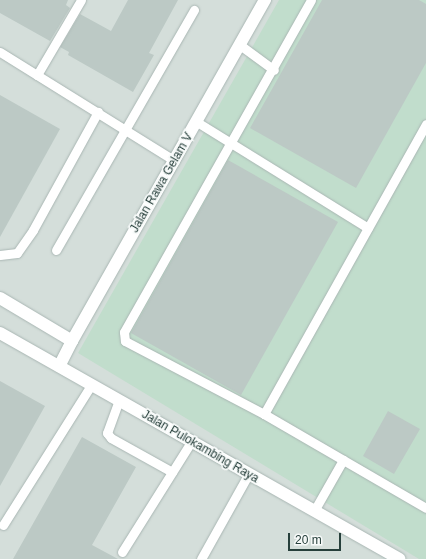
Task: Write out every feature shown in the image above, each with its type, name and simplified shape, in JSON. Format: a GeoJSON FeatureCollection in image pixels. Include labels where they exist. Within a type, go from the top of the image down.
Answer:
{"type":"FeatureCollection","features":[{"type":"Feature","properties":{"kind":"street","name":"Jalan Rawa Gelam V"},"geometry":{"type":"LineString","coordinates":[[59,366],[265,0]]}},
{"type":"Feature","properties":{"kind":"street"},"geometry":{"type":"LineString","coordinates":[[0,298],[72,341]]}},
{"type":"Feature","properties":{"kind":"street","name":"Jalan Pulokambing Raya"},"geometry":{"type":"LineString","coordinates":[[0,333],[248,475],[400,559]]}},
{"type":"Feature","properties":{"kind":"lane"},"geometry":{"type":"LineString","coordinates":[[38,74],[81,0]]}},
{"type":"Feature","properties":{"kind":"lane"},"geometry":{"type":"LineString","coordinates":[[311,0],[274,70],[230,142],[124,332],[125,341],[264,414],[426,508]]}},
{"type":"Feature","properties":{"kind":"lane"},"geometry":{"type":"LineString","coordinates":[[56,250],[124,128],[194,10]]}},
{"type":"Feature","properties":{"kind":"lane"},"geometry":{"type":"LineString","coordinates":[[240,45],[274,70]]}},
{"type":"Feature","properties":{"kind":"lane"},"geometry":{"type":"LineString","coordinates":[[0,52],[38,74],[175,161]]}},
{"type":"Feature","properties":{"kind":"lane"},"geometry":{"type":"LineString","coordinates":[[0,255],[16,253],[33,230],[98,112]]}},
{"type":"Feature","properties":{"kind":"lane"},"geometry":{"type":"LineString","coordinates":[[197,122],[368,228]]}},
{"type":"Feature","properties":{"kind":"lane"},"geometry":{"type":"LineString","coordinates":[[264,414],[426,124]]}},
{"type":"Feature","properties":{"kind":"lane"},"geometry":{"type":"LineString","coordinates":[[3,525],[91,384]]}},
{"type":"Feature","properties":{"kind":"lane"},"geometry":{"type":"LineString","coordinates":[[119,400],[107,433],[111,438],[172,472]]}},
{"type":"Feature","properties":{"kind":"lane"},"geometry":{"type":"LineString","coordinates":[[122,552],[191,442]]}},
{"type":"Feature","properties":{"kind":"lane"},"geometry":{"type":"LineString","coordinates":[[314,511],[343,460]]}},
{"type":"Feature","properties":{"kind":"lane"},"geometry":{"type":"LineString","coordinates":[[201,559],[248,475]]}},
{"type":"Feature","properties":{"kind":"shaded area"},"geometry":{"type":"Polygon","coordinates":[[[0,0],[426,0],[426,559],[0,559],[0,0]]]}},
{"type":"Feature","properties":{"kind":"green space"},"geometry":{"type":"Polygon","coordinates":[[[279,0],[426,0],[426,559],[419,559],[78,353],[279,0]]]}},
{"type":"Feature","properties":{"kind":"building"},"geometry":{"type":"Polygon","coordinates":[[[0,0],[68,0],[66,5],[70,8],[50,41],[0,13],[0,0]]]}},
{"type":"Feature","properties":{"kind":"building"},"geometry":{"type":"Polygon","coordinates":[[[128,0],[178,0],[149,53],[154,55],[133,92],[68,55],[69,52],[60,47],[80,14],[111,31],[128,0]]]}},
{"type":"Feature","properties":{"kind":"building"},"geometry":{"type":"Polygon","coordinates":[[[322,0],[419,0],[426,4],[426,63],[356,188],[250,128],[322,0]]]}},
{"type":"Feature","properties":{"kind":"building"},"geometry":{"type":"Polygon","coordinates":[[[0,95],[60,129],[0,237],[0,95]]]}},
{"type":"Feature","properties":{"kind":"building"},"geometry":{"type":"Polygon","coordinates":[[[228,160],[338,222],[241,395],[131,333],[228,160]]]}},
{"type":"Feature","properties":{"kind":"building"},"geometry":{"type":"Polygon","coordinates":[[[0,381],[45,406],[0,486],[0,381]]]}},
{"type":"Feature","properties":{"kind":"building"},"geometry":{"type":"Polygon","coordinates":[[[388,411],[420,429],[394,474],[363,456],[388,411]]]}},
{"type":"Feature","properties":{"kind":"building"},"geometry":{"type":"Polygon","coordinates":[[[82,437],[136,467],[92,545],[118,559],[13,559],[82,437]]]}}]}
